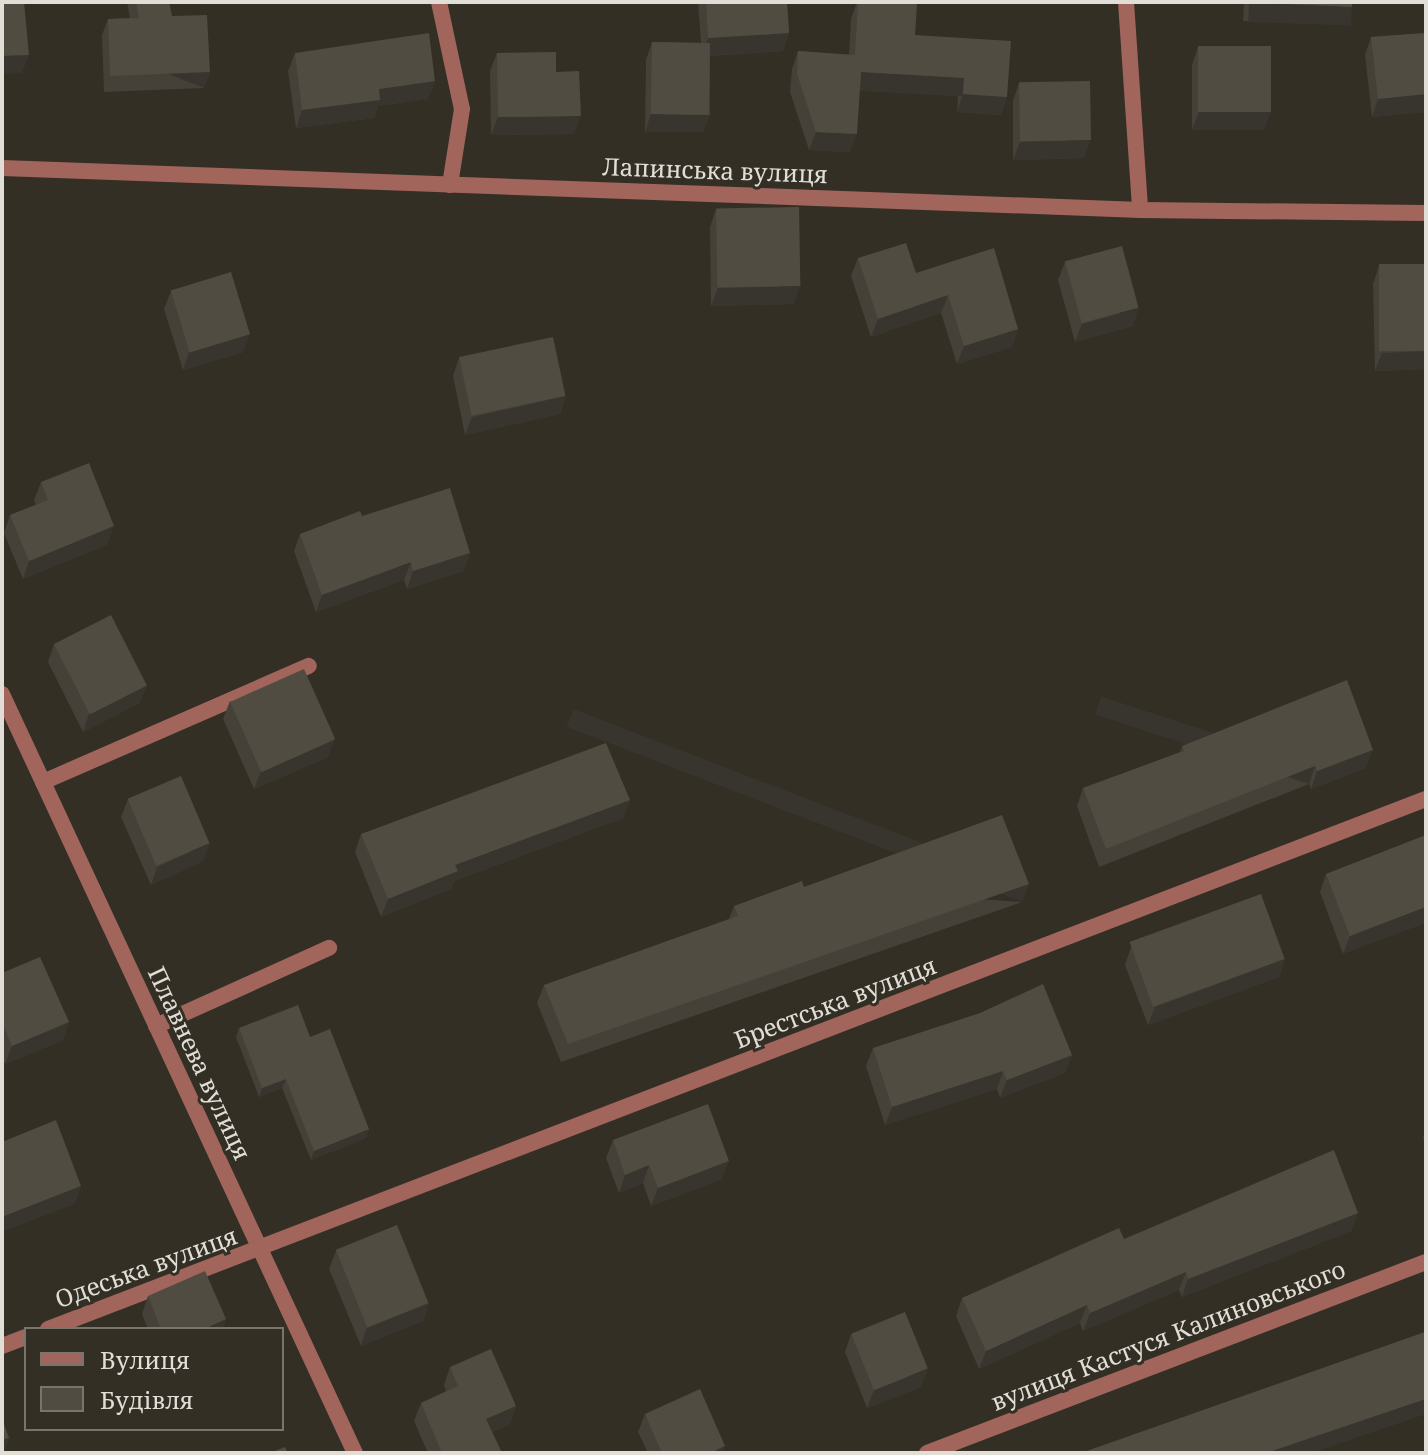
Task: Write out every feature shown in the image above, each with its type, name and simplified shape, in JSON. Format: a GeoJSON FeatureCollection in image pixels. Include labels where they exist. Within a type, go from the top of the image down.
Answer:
{"type":"FeatureCollection","features":[{"type":"Feature","properties":{"kind":"street"},"geometry":{"type":"LineString","coordinates":[[439,2],[462,109],[450,185]]}},
{"type":"Feature","properties":{"kind":"street"},"geometry":{"type":"LineString","coordinates":[[1126,2],[1140,210]]}},
{"type":"Feature","properties":{"kind":"street","name":"Лапинська вулиця"},"geometry":{"type":"LineString","coordinates":[[2,168],[1140,210],[1426,213]]}},
{"type":"Feature","properties":{"kind":"street"},"geometry":{"type":"LineString","coordinates":[[43,782],[309,666]]}},
{"type":"Feature","properties":{"kind":"street","name":"Плавнева вулиця"},"geometry":{"type":"LineString","coordinates":[[2,694],[355,1453]]}},
{"type":"Feature","properties":{"kind":"street","name":"Брестська вулиця"},"geometry":{"type":"LineString","coordinates":[[261,1250],[1426,799]]}},
{"type":"Feature","properties":{"kind":"street"},"geometry":{"type":"LineString","coordinates":[[156,1026],[329,948]]}},
{"type":"Feature","properties":{"kind":"street","name":"Одеська вулиця"},"geometry":{"type":"LineString","coordinates":[[53,1327],[261,1250]]}},
{"type":"Feature","properties":{"kind":"street","name":"вулиця Кастуся Калиновського"},"geometry":{"type":"LineString","coordinates":[[927,1453],[1426,1262]]}},
{"type":"Feature","properties":{"kind":"street"},"geometry":{"type":"LineString","coordinates":[[2,1346],[24,1338]]}},
{"type":"Feature","properties":{"kind":"building"},"geometry":{"type":"Polygon","coordinates":[[[2,2],[24,2],[29,55],[2,56],[2,2]]]}},
{"type":"Feature","properties":{"kind":"building"},"geometry":{"type":"Polygon","coordinates":[[[136,2],[169,2],[172,16],[207,15],[210,72],[110,76],[108,19],[139,18],[136,2]]]}},
{"type":"Feature","properties":{"kind":"building"},"geometry":{"type":"Polygon","coordinates":[[[706,2],[787,2],[789,33],[708,38],[706,2]]]}},
{"type":"Feature","properties":{"kind":"building"},"geometry":{"type":"Polygon","coordinates":[[[858,2],[917,4],[915,35],[1011,41],[1007,97],[963,94],[964,78],[861,72],[857,134],[816,132],[797,74],[798,51],[855,55],[858,2]]]}},
{"type":"Feature","properties":{"kind":"building"},"geometry":{"type":"Polygon","coordinates":[[[1250,2],[1352,2],[1352,7],[1250,2]]]}},
{"type":"Feature","properties":{"kind":"building"},"geometry":{"type":"Polygon","coordinates":[[[429,33],[435,81],[379,89],[380,100],[302,110],[295,53],[429,33]]]}},
{"type":"Feature","properties":{"kind":"building"},"geometry":{"type":"Polygon","coordinates":[[[1426,33],[1426,94],[1378,99],[1371,37],[1426,33]]]}},
{"type":"Feature","properties":{"kind":"building"},"geometry":{"type":"Polygon","coordinates":[[[652,42],[710,43],[709,115],[651,114],[652,42]]]}},
{"type":"Feature","properties":{"kind":"building"},"geometry":{"type":"Polygon","coordinates":[[[1198,46],[1271,46],[1271,112],[1198,112],[1198,46]]]}},
{"type":"Feature","properties":{"kind":"building"},"geometry":{"type":"Polygon","coordinates":[[[556,52],[556,72],[579,71],[581,116],[498,117],[497,53],[556,52]]]}},
{"type":"Feature","properties":{"kind":"building"},"geometry":{"type":"Polygon","coordinates":[[[1090,81],[1091,140],[1020,141],[1019,82],[1090,81]]]}},
{"type":"Feature","properties":{"kind":"building"},"geometry":{"type":"Polygon","coordinates":[[[799,207],[800,286],[717,287],[716,208],[799,207]]]}},
{"type":"Feature","properties":{"kind":"building"},"geometry":{"type":"Polygon","coordinates":[[[906,243],[916,273],[994,248],[1018,329],[964,346],[948,295],[878,319],[858,258],[906,243]]]}},
{"type":"Feature","properties":{"kind":"building"},"geometry":{"type":"Polygon","coordinates":[[[1122,246],[1139,308],[1082,323],[1065,261],[1122,246]]]}},
{"type":"Feature","properties":{"kind":"building"},"geometry":{"type":"Polygon","coordinates":[[[1379,264],[1426,264],[1426,351],[1379,351],[1379,264]]]}},
{"type":"Feature","properties":{"kind":"building"},"geometry":{"type":"Polygon","coordinates":[[[231,272],[250,334],[190,353],[171,290],[231,272]]]}},
{"type":"Feature","properties":{"kind":"building"},"geometry":{"type":"Polygon","coordinates":[[[553,337],[565,396],[472,416],[459,357],[553,337]]]}},
{"type":"Feature","properties":{"kind":"building"},"geometry":{"type":"Polygon","coordinates":[[[89,463],[114,526],[29,561],[10,515],[48,500],[41,482],[89,463]]]}},
{"type":"Feature","properties":{"kind":"building"},"geometry":{"type":"Polygon","coordinates":[[[450,488],[470,553],[413,571],[411,562],[322,595],[300,534],[360,511],[362,516],[450,488]]]}},
{"type":"Feature","properties":{"kind":"building"},"geometry":{"type":"Polygon","coordinates":[[[111,615],[147,685],[90,714],[54,644],[111,615]]]}},
{"type":"Feature","properties":{"kind":"building"},"geometry":{"type":"Polygon","coordinates":[[[304,669],[335,739],[261,772],[230,702],[304,669]]]}},
{"type":"Feature","properties":{"kind":"building"},"geometry":{"type":"Polygon","coordinates":[[[1347,680],[1373,750],[1317,771],[1315,766],[1106,849],[1083,788],[1184,751],[1182,746],[1347,680]]]}},
{"type":"Feature","properties":{"kind":"building"},"geometry":{"type":"Polygon","coordinates":[[[606,743],[630,800],[455,865],[458,871],[388,899],[361,834],[606,743]]]}},
{"type":"Feature","properties":{"kind":"building"},"geometry":{"type":"Polygon","coordinates":[[[181,776],[210,843],[156,866],[128,799],[181,776]]]}},
{"type":"Feature","properties":{"kind":"building"},"geometry":{"type":"Polygon","coordinates":[[[1002,815],[1029,884],[568,1044],[544,985],[738,916],[734,906],[802,881],[804,887],[1002,815]]]}},
{"type":"Feature","properties":{"kind":"building"},"geometry":{"type":"Polygon","coordinates":[[[1426,835],[1426,907],[1350,936],[1326,874],[1426,835]]]}},
{"type":"Feature","properties":{"kind":"building"},"geometry":{"type":"Polygon","coordinates":[[[1261,894],[1285,959],[1153,1007],[1129,942],[1261,894]]]}},
{"type":"Feature","properties":{"kind":"building"},"geometry":{"type":"Polygon","coordinates":[[[40,957],[69,1022],[12,1046],[2,1023],[2,973],[40,957]]]}},
{"type":"Feature","properties":{"kind":"building"},"geometry":{"type":"Polygon","coordinates":[[[1043,984],[1072,1055],[1007,1080],[1003,1071],[892,1107],[873,1048],[980,1013],[1043,984]]]}},
{"type":"Feature","properties":{"kind":"building"},"geometry":{"type":"Polygon","coordinates":[[[298,1005],[310,1037],[330,1029],[369,1129],[314,1151],[286,1079],[262,1088],[239,1028],[298,1005]]]}},
{"type":"Feature","properties":{"kind":"building"},"geometry":{"type":"Polygon","coordinates":[[[708,1104],[729,1161],[658,1188],[649,1165],[625,1175],[613,1140],[708,1104]]]}},
{"type":"Feature","properties":{"kind":"building"},"geometry":{"type":"Polygon","coordinates":[[[56,1120],[81,1186],[2,1217],[2,1142],[56,1120]]]}},
{"type":"Feature","properties":{"kind":"building"},"geometry":{"type":"Polygon","coordinates":[[[1334,1150],[1358,1213],[1188,1279],[1186,1272],[1090,1313],[1087,1305],[986,1351],[962,1298],[1119,1228],[1124,1239],[1334,1150]]]}},
{"type":"Feature","properties":{"kind":"building"},"geometry":{"type":"Polygon","coordinates":[[[397,1225],[428,1303],[367,1328],[336,1250],[397,1225]]]}},
{"type":"Feature","properties":{"kind":"building"},"geometry":{"type":"Polygon","coordinates":[[[205,1271],[226,1319],[208,1327],[160,1327],[148,1296],[205,1271]]]}},
{"type":"Feature","properties":{"kind":"building"},"geometry":{"type":"Polygon","coordinates":[[[905,1312],[928,1369],[874,1390],[851,1334],[905,1312]]]}},
{"type":"Feature","properties":{"kind":"building"},"geometry":{"type":"Polygon","coordinates":[[[1425,1332],[1426,1399],[1266,1453],[1081,1453],[1425,1332]]]}},
{"type":"Feature","properties":{"kind":"building"},"geometry":{"type":"Polygon","coordinates":[[[491,1349],[516,1406],[486,1419],[502,1453],[442,1453],[421,1403],[458,1386],[450,1367],[491,1349]]]}},
{"type":"Feature","properties":{"kind":"building"},"geometry":{"type":"Polygon","coordinates":[[[700,1389],[725,1446],[710,1453],[662,1453],[645,1414],[700,1389]]]}},
{"type":"Feature","properties":{"kind":"building"},"geometry":{"type":"Polygon","coordinates":[[[2,1418],[9,1438],[2,1440],[2,1418]]]}},
{"type":"Feature","properties":{"kind":"building"},"geometry":{"type":"Polygon","coordinates":[[[285,1447],[288,1453],[270,1453],[285,1447]]]}}]}
